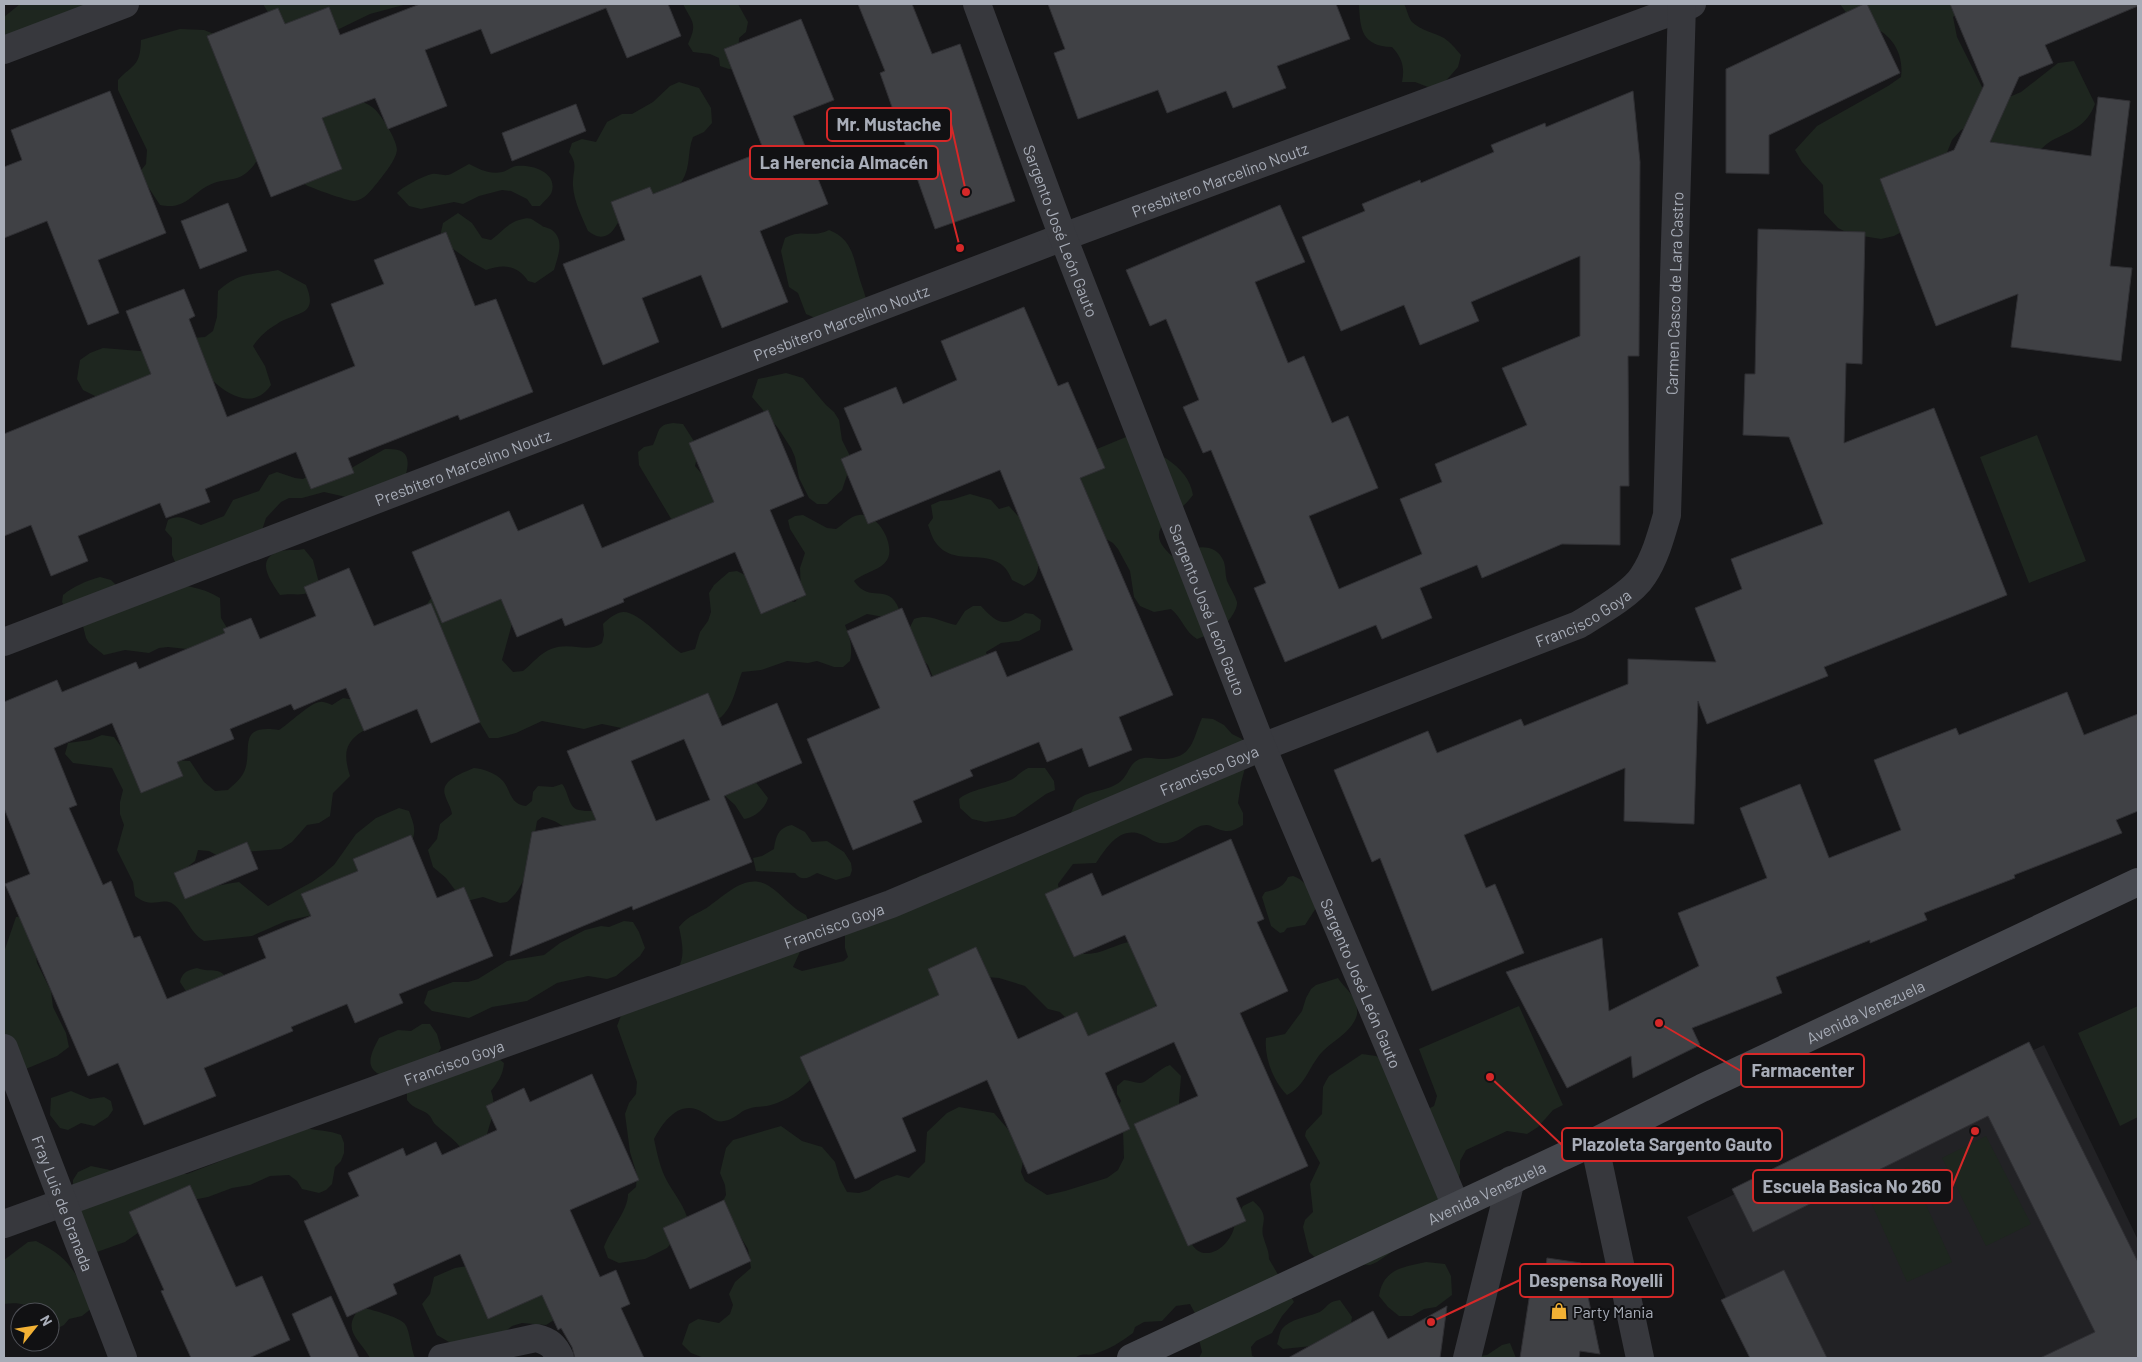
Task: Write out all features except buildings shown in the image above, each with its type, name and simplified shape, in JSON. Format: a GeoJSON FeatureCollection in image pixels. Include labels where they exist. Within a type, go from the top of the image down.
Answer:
{"type":"FeatureCollection","features":[{"type":"Feature","properties":{"kind":"main road","name":"Avenida Venezuela"},"geometry":{"type":"LineString","coordinates":[[1131,1358],[1594,1142],[1702,1088],[2138,882]]}},
{"type":"Feature","properties":{"kind":"street"},"geometry":{"type":"LineString","coordinates":[[4,50],[125,4]]}},
{"type":"Feature","properties":{"kind":"street","name":"Sargento José León Gauto"},"geometry":{"type":"LineString","coordinates":[[977,4],[1063,237],[1262,747],[1456,1206]]}},
{"type":"Feature","properties":{"kind":"street","name":"Presbítero Marcelino Noutz"},"geometry":{"type":"LineString","coordinates":[[4,642],[1063,237],[1685,5]]}},
{"type":"Feature","properties":{"kind":"street","name":"Carmen Casco de Lara Castro"},"geometry":{"type":"LineString","coordinates":[[1642,578],[1658,548],[1667,515],[1685,5]]}},
{"type":"Feature","properties":{"kind":"street","name":"Francisco Goya"},"geometry":{"type":"LineString","coordinates":[[4,1224],[891,904],[1262,747],[1578,625],[1612,604],[1642,578]]}},
{"type":"Feature","properties":{"kind":"street","name":"Fray Luis de Granada"},"geometry":{"type":"LineString","coordinates":[[4,1048],[123,1358]]}},
{"type":"Feature","properties":{"kind":"street"},"geometry":{"type":"LineString","coordinates":[[1594,1142],[1640,1358]]}},
{"type":"Feature","properties":{"kind":"street"},"geometry":{"type":"LineString","coordinates":[[1467,1358],[1511,1180]]}},
{"type":"Feature","properties":{"kind":"street"},"geometry":{"type":"LineString","coordinates":[[442,1358],[536,1338],[548,1341],[557,1350],[560,1358]]}},
{"type":"Feature","properties":{"kind":"shaded area"},"geometry":{"type":"Polygon","coordinates":[[[20,4],[128,4],[4,54],[4,17],[20,4]]]}},
{"type":"Feature","properties":{"kind":"shaded area"},"geometry":{"type":"Polygon","coordinates":[[[263,4],[407,4],[370,14],[337,30],[285,26],[269,14],[263,4]]]}},
{"type":"Feature","properties":{"kind":"shaded area"},"geometry":{"type":"Polygon","coordinates":[[[683,4],[738,4],[748,22],[746,32],[739,38],[738,68],[729,69],[720,66],[719,58],[710,54],[693,52],[688,44],[693,31],[693,23],[683,4]]]}},
{"type":"Feature","properties":{"kind":"shaded area"},"geometry":{"type":"Polygon","coordinates":[[[1359,4],[1404,4],[1412,22],[1444,38],[1457,50],[1461,55],[1458,67],[1443,84],[1428,87],[1415,82],[1402,82],[1403,67],[1392,47],[1374,44],[1365,35],[1360,22],[1359,4]]]}},
{"type":"Feature","properties":{"kind":"shaded area"},"geometry":{"type":"Polygon","coordinates":[[[1840,4],[1966,4],[1953,17],[1957,37],[1983,89],[2007,98],[2021,92],[2058,63],[2074,61],[2095,104],[2083,123],[2072,131],[2051,141],[2032,156],[1993,147],[1987,127],[1974,125],[1961,130],[1952,140],[1944,160],[1907,229],[1894,236],[1881,239],[1850,234],[1838,228],[1824,213],[1823,185],[1802,162],[1795,150],[1817,126],[1901,77],[1901,61],[1896,47],[1886,35],[1850,16],[1840,4]]]}},
{"type":"Feature","properties":{"kind":"shaded area"},"geometry":{"type":"Polygon","coordinates":[[[180,29],[204,30],[214,34],[262,150],[252,167],[241,176],[206,186],[183,203],[169,206],[160,205],[139,173],[146,164],[147,150],[118,90],[118,80],[138,60],[141,40],[180,29]]]}},
{"type":"Feature","properties":{"kind":"shaded area"},"geometry":{"type":"Polygon","coordinates":[[[679,82],[699,88],[711,108],[712,123],[704,132],[693,137],[685,176],[678,185],[664,195],[623,217],[608,235],[600,237],[594,235],[588,231],[575,198],[573,186],[574,161],[569,152],[572,143],[582,139],[596,142],[607,122],[622,114],[632,114],[653,102],[670,86],[679,82]]]}},
{"type":"Feature","properties":{"kind":"shaded area"},"geometry":{"type":"Polygon","coordinates":[[[351,98],[365,103],[375,110],[391,133],[397,150],[392,162],[373,188],[365,197],[354,201],[304,184],[308,114],[351,98]]]}},
{"type":"Feature","properties":{"kind":"shaded area"},"geometry":{"type":"Polygon","coordinates":[[[469,164],[493,173],[516,166],[535,168],[541,170],[550,178],[552,191],[540,206],[532,206],[527,199],[511,191],[502,190],[479,196],[463,204],[454,202],[421,209],[409,206],[397,193],[409,184],[424,177],[432,174],[448,175],[469,164]]]}},
{"type":"Feature","properties":{"kind":"shaded area"},"geometry":{"type":"Polygon","coordinates":[[[458,213],[472,223],[482,238],[491,240],[514,222],[527,218],[532,219],[543,227],[551,229],[556,234],[559,243],[559,254],[554,270],[535,283],[528,281],[520,272],[510,267],[486,270],[470,261],[442,241],[443,223],[458,213]]]}},
{"type":"Feature","properties":{"kind":"shaded area"},"geometry":{"type":"Polygon","coordinates":[[[829,230],[842,237],[849,247],[866,299],[815,318],[806,314],[798,293],[789,287],[781,251],[785,238],[791,235],[802,233],[817,234],[829,230]]]}},
{"type":"Feature","properties":{"kind":"shaded area"},"geometry":{"type":"Polygon","coordinates":[[[278,270],[306,285],[310,303],[304,312],[270,328],[253,346],[265,366],[271,385],[264,393],[249,399],[241,398],[226,391],[212,380],[107,402],[83,390],[77,379],[80,360],[90,353],[103,348],[152,352],[193,338],[205,337],[213,331],[217,317],[218,291],[226,284],[240,277],[278,270]]]}},
{"type":"Feature","properties":{"kind":"shaded area"},"geometry":{"type":"Polygon","coordinates":[[[786,373],[803,378],[834,412],[839,420],[842,440],[852,460],[842,490],[827,504],[817,504],[809,498],[799,478],[795,457],[791,448],[778,428],[752,397],[758,379],[786,373]]]}},
{"type":"Feature","properties":{"kind":"shaded area"},"geometry":{"type":"Polygon","coordinates":[[[673,423],[683,424],[699,449],[695,466],[725,501],[673,522],[639,465],[638,452],[644,447],[653,445],[661,427],[673,423]]]}},
{"type":"Feature","properties":{"kind":"shaded area"},"geometry":{"type":"Polygon","coordinates":[[[2037,435],[2086,561],[2029,583],[1980,457],[2037,435]]]}},
{"type":"Feature","properties":{"kind":"shaded area"},"geometry":{"type":"Polygon","coordinates":[[[1126,437],[1167,459],[1184,474],[1190,484],[1193,495],[1164,523],[1159,537],[1163,546],[1172,556],[1186,550],[1201,547],[1214,550],[1220,555],[1224,562],[1227,581],[1236,599],[1237,606],[1228,622],[1214,633],[1197,639],[1189,633],[1171,609],[1154,612],[1140,606],[1134,597],[1130,571],[1118,549],[1113,543],[1099,535],[1079,483],[1083,464],[1092,451],[1126,437]]]}},
{"type":"Feature","properties":{"kind":"shaded area"},"geometry":{"type":"Polygon","coordinates":[[[385,449],[402,451],[405,454],[408,462],[406,474],[346,497],[324,492],[302,498],[289,498],[281,502],[266,518],[261,533],[176,564],[172,555],[172,538],[165,530],[168,520],[181,517],[201,525],[224,516],[233,500],[259,491],[269,475],[277,472],[303,479],[318,470],[346,471],[385,449]]]}},
{"type":"Feature","properties":{"kind":"shaded area"},"geometry":{"type":"Polygon","coordinates":[[[970,494],[991,500],[999,509],[1009,506],[1017,515],[1028,520],[1038,558],[1037,573],[1031,582],[1024,586],[1012,580],[1006,568],[997,562],[954,555],[944,551],[936,543],[928,525],[933,518],[931,505],[970,494]]]}},
{"type":"Feature","properties":{"kind":"shaded area"},"geometry":{"type":"Polygon","coordinates":[[[803,515],[827,528],[836,529],[859,515],[866,515],[879,524],[884,531],[889,547],[887,560],[881,566],[854,581],[866,592],[890,596],[899,609],[884,617],[867,614],[845,625],[850,638],[851,651],[850,661],[843,667],[834,667],[817,661],[808,663],[787,661],[761,670],[742,672],[730,705],[716,721],[680,713],[674,707],[631,730],[602,724],[584,729],[542,721],[516,733],[498,738],[489,738],[473,711],[426,614],[427,604],[432,597],[494,586],[513,620],[502,660],[513,672],[523,671],[551,649],[565,646],[585,648],[602,643],[604,635],[603,624],[614,615],[623,612],[630,613],[645,622],[681,653],[695,649],[700,632],[708,621],[711,612],[709,593],[714,585],[729,572],[737,571],[745,575],[776,598],[795,602],[801,594],[800,568],[805,553],[790,529],[788,520],[795,516],[803,515]]]}},
{"type":"Feature","properties":{"kind":"shaded area"},"geometry":{"type":"Polygon","coordinates":[[[304,549],[313,560],[319,583],[310,592],[280,595],[272,584],[267,571],[268,559],[273,554],[281,551],[304,549]]]}},
{"type":"Feature","properties":{"kind":"shaded area"},"geometry":{"type":"Polygon","coordinates":[[[100,577],[111,580],[116,585],[169,584],[208,592],[220,598],[221,618],[233,638],[196,655],[187,649],[168,647],[159,648],[149,653],[125,650],[104,655],[89,643],[83,626],[66,609],[62,602],[63,595],[71,589],[100,577]]]}},
{"type":"Feature","properties":{"kind":"shaded area"},"geometry":{"type":"Polygon","coordinates":[[[973,606],[981,606],[992,617],[1002,622],[1007,622],[1025,613],[1033,614],[1041,620],[1040,630],[1019,641],[1001,643],[986,652],[988,660],[936,685],[909,629],[914,619],[920,617],[931,617],[956,625],[965,611],[973,606]]]}},
{"type":"Feature","properties":{"kind":"shaded area"},"geometry":{"type":"Polygon","coordinates":[[[343,698],[355,700],[367,720],[363,731],[352,740],[347,750],[346,756],[350,776],[333,793],[330,816],[319,823],[307,825],[292,842],[281,849],[244,852],[220,857],[209,851],[198,850],[195,861],[185,869],[199,882],[209,886],[239,882],[268,906],[323,874],[334,865],[356,834],[376,818],[399,808],[409,811],[414,825],[414,833],[409,847],[313,915],[286,921],[252,936],[204,941],[194,933],[182,913],[170,902],[146,902],[135,896],[133,882],[117,850],[124,825],[120,814],[123,790],[112,768],[73,763],[65,754],[68,743],[90,740],[102,735],[114,737],[122,748],[190,761],[204,782],[215,791],[228,790],[244,772],[247,764],[249,740],[256,731],[265,729],[279,730],[316,703],[323,702],[332,705],[343,698]]]}},
{"type":"Feature","properties":{"kind":"shaded area"},"geometry":{"type":"Polygon","coordinates":[[[1202,718],[1213,719],[1224,725],[1232,734],[1242,739],[1249,753],[1238,803],[1243,813],[1243,825],[1228,831],[1208,825],[1202,826],[1178,840],[1166,843],[1157,842],[1142,834],[1123,834],[1112,842],[1096,863],[1073,864],[1058,884],[1066,920],[1074,939],[1084,954],[1096,953],[1132,941],[1160,982],[1154,1014],[1106,1034],[1085,1037],[1060,1012],[1048,1009],[1025,986],[999,978],[987,977],[812,1078],[788,1098],[771,1105],[751,1108],[731,1119],[721,1121],[696,1109],[688,1108],[674,1113],[668,1118],[654,1139],[667,1181],[682,1206],[689,1223],[667,1248],[645,1259],[619,1263],[608,1258],[604,1247],[625,1207],[628,1194],[636,1187],[637,1175],[630,1152],[625,1114],[629,1103],[636,1094],[637,1082],[617,1026],[622,1013],[677,971],[682,960],[679,927],[683,923],[729,891],[744,883],[761,882],[769,886],[806,915],[811,928],[793,967],[802,971],[844,961],[848,957],[845,948],[845,932],[910,887],[915,879],[1062,822],[1070,814],[1077,800],[1082,796],[1118,783],[1132,765],[1140,759],[1173,758],[1186,752],[1193,741],[1202,718]]]}},
{"type":"Feature","properties":{"kind":"shaded area"},"geometry":{"type":"Polygon","coordinates":[[[474,768],[486,770],[497,776],[503,781],[514,800],[526,806],[532,801],[533,792],[538,786],[553,787],[562,784],[575,809],[592,811],[597,818],[595,825],[571,834],[562,825],[551,820],[542,817],[537,821],[529,865],[525,876],[521,886],[507,902],[500,903],[483,897],[467,901],[461,898],[446,878],[433,867],[428,850],[437,839],[440,824],[452,814],[445,795],[446,785],[453,778],[474,768]]]}},
{"type":"Feature","properties":{"kind":"shaded area"},"geometry":{"type":"Polygon","coordinates":[[[1028,768],[1045,768],[1054,781],[1055,790],[1046,794],[1015,816],[1004,819],[985,822],[972,819],[960,808],[959,799],[963,796],[1011,780],[1028,768]]]}},
{"type":"Feature","properties":{"kind":"shaded area"},"geometry":{"type":"Polygon","coordinates":[[[747,771],[768,798],[765,806],[759,812],[744,819],[735,805],[723,794],[747,771]]]}},
{"type":"Feature","properties":{"kind":"shaded area"},"geometry":{"type":"Polygon","coordinates":[[[792,825],[805,832],[812,842],[827,841],[844,852],[851,863],[852,870],[850,876],[836,880],[817,873],[808,878],[800,878],[795,873],[756,871],[753,858],[762,856],[774,849],[778,833],[787,826],[792,825]]]}},
{"type":"Feature","properties":{"kind":"shaded area"},"geometry":{"type":"Polygon","coordinates":[[[1293,876],[1306,885],[1316,908],[1305,925],[1287,928],[1284,932],[1280,933],[1271,926],[1262,897],[1265,892],[1279,888],[1288,877],[1293,876]]]}},
{"type":"Feature","properties":{"kind":"shaded area"},"geometry":{"type":"Polygon","coordinates":[[[24,916],[35,949],[37,963],[51,991],[53,1007],[66,1033],[69,1047],[57,1056],[4,1078],[4,952],[16,917],[24,916]]]}},
{"type":"Feature","properties":{"kind":"shaded area"},"geometry":{"type":"Polygon","coordinates":[[[624,921],[633,922],[645,948],[640,956],[616,976],[607,979],[588,976],[557,983],[527,1001],[492,1007],[469,1018],[432,1011],[424,1003],[428,991],[453,982],[468,982],[478,979],[507,961],[544,955],[560,943],[585,930],[601,926],[609,927],[624,921]]]}},
{"type":"Feature","properties":{"kind":"shaded area"},"geometry":{"type":"Polygon","coordinates":[[[197,968],[219,971],[230,983],[195,1005],[180,982],[186,972],[197,968]]]}},
{"type":"Feature","properties":{"kind":"shaded area"},"geometry":{"type":"Polygon","coordinates":[[[1338,978],[1355,1001],[1356,1018],[1349,1029],[1318,1056],[1303,1081],[1287,1095],[1270,1068],[1266,1053],[1266,1038],[1285,1034],[1302,1011],[1311,989],[1316,985],[1338,978]]]}},
{"type":"Feature","properties":{"kind":"shaded area"},"geometry":{"type":"Polygon","coordinates":[[[1519,1006],[1563,1105],[1553,1110],[1538,1127],[1527,1134],[1507,1131],[1466,1150],[1460,1161],[1460,1173],[1454,1195],[1396,1249],[1377,1262],[1370,1265],[1320,1262],[1309,1252],[1303,1227],[1305,1220],[1313,1212],[1310,1184],[1320,1163],[1305,1136],[1306,1131],[1322,1114],[1323,1087],[1329,1076],[1362,1054],[1376,1056],[1385,1062],[1428,1109],[1434,1106],[1437,1096],[1419,1049],[1519,1006]]]}},
{"type":"Feature","properties":{"kind":"shaded area"},"geometry":{"type":"Polygon","coordinates":[[[2138,1006],[2138,1117],[2120,1126],[2078,1033],[2138,1006]]]}},
{"type":"Feature","properties":{"kind":"shaded area"},"geometry":{"type":"Polygon","coordinates":[[[422,1024],[430,1024],[437,1034],[441,1048],[438,1053],[383,1076],[373,1069],[370,1059],[379,1038],[398,1030],[411,1031],[422,1024]]]}},
{"type":"Feature","properties":{"kind":"shaded area"},"geometry":{"type":"Polygon","coordinates":[[[2044,1045],[2138,1240],[2138,1337],[2094,1358],[1755,1358],[1687,1217],[2044,1045]]]}},
{"type":"Feature","properties":{"kind":"shaded area"},"geometry":{"type":"Polygon","coordinates":[[[499,1059],[504,1063],[503,1071],[491,1091],[494,1110],[486,1139],[554,1320],[546,1325],[522,1323],[512,1326],[502,1334],[471,1348],[449,1342],[437,1335],[422,1304],[430,1294],[434,1277],[455,1268],[473,1265],[466,1156],[456,1142],[435,1124],[429,1115],[415,1108],[407,1100],[407,1093],[499,1059]]]}},
{"type":"Feature","properties":{"kind":"shaded area"},"geometry":{"type":"Polygon","coordinates":[[[1170,1065],[1181,1076],[1179,1102],[1190,1241],[1196,1249],[1203,1253],[1210,1253],[1218,1249],[1231,1236],[1235,1218],[1243,1206],[1253,1201],[1264,1216],[1263,1233],[1269,1259],[1294,1302],[1282,1316],[1272,1333],[1256,1341],[1251,1347],[1252,1356],[1257,1358],[1199,1358],[1202,1352],[1197,1331],[1199,1321],[1190,1304],[1176,1306],[1162,1321],[1144,1322],[1135,1327],[1133,1333],[1109,1348],[1094,1354],[1077,1356],[1075,1358],[704,1358],[691,1353],[682,1344],[689,1324],[698,1319],[719,1323],[730,1314],[733,1305],[729,1294],[735,1282],[751,1268],[748,1249],[721,1205],[726,1195],[725,1185],[720,1173],[726,1148],[733,1140],[781,1126],[802,1141],[822,1147],[835,1162],[840,1179],[847,1192],[859,1193],[869,1190],[881,1181],[897,1175],[909,1178],[925,1162],[927,1132],[947,1113],[959,1107],[994,1113],[1013,1135],[1024,1156],[1021,1172],[1025,1181],[1047,1195],[1107,1178],[1118,1170],[1124,1158],[1123,1131],[1114,1113],[1121,1101],[1117,1094],[1117,1086],[1124,1080],[1142,1083],[1170,1065]]]}},
{"type":"Feature","properties":{"kind":"shaded area"},"geometry":{"type":"Polygon","coordinates":[[[71,1091],[90,1099],[104,1097],[111,1101],[113,1110],[108,1117],[94,1126],[81,1123],[68,1130],[60,1128],[50,1115],[51,1098],[71,1091]]]}},
{"type":"Feature","properties":{"kind":"shaded area"},"geometry":{"type":"Polygon","coordinates":[[[306,1128],[341,1135],[344,1143],[344,1153],[341,1161],[335,1167],[332,1184],[326,1190],[319,1193],[302,1189],[297,1181],[289,1175],[270,1176],[250,1185],[182,1202],[125,1242],[94,1253],[73,1187],[73,1180],[78,1172],[91,1166],[124,1173],[187,1174],[306,1128]]]}},
{"type":"Feature","properties":{"kind":"shaded area"},"geometry":{"type":"Polygon","coordinates":[[[1986,1136],[2031,1224],[1986,1246],[1942,1158],[1986,1136]]]}},
{"type":"Feature","properties":{"kind":"shaded area"},"geometry":{"type":"Polygon","coordinates":[[[1909,1167],[1952,1262],[1907,1282],[1864,1187],[1909,1167]]]}},
{"type":"Feature","properties":{"kind":"shaded area"},"geometry":{"type":"Polygon","coordinates":[[[36,1241],[48,1248],[58,1254],[72,1268],[92,1308],[82,1316],[69,1319],[60,1327],[60,1302],[10,1302],[4,1304],[4,1260],[28,1242],[36,1241]]]}},
{"type":"Feature","properties":{"kind":"shaded area"},"geometry":{"type":"Polygon","coordinates":[[[1426,1262],[1445,1264],[1451,1276],[1452,1295],[1436,1307],[1424,1309],[1412,1316],[1399,1316],[1379,1296],[1381,1287],[1385,1280],[1395,1271],[1426,1262]]]}},
{"type":"Feature","properties":{"kind":"shaded area"},"geometry":{"type":"Polygon","coordinates":[[[1340,1300],[1352,1317],[1350,1329],[1312,1346],[1283,1349],[1277,1344],[1281,1331],[1285,1326],[1321,1311],[1332,1302],[1340,1300]]]}},
{"type":"Feature","properties":{"kind":"shaded area"},"geometry":{"type":"Polygon","coordinates":[[[361,1307],[402,1321],[408,1331],[415,1358],[370,1358],[352,1328],[355,1315],[361,1307]]]}},
{"type":"Feature","properties":{"kind":"shaded area"},"geometry":{"type":"Polygon","coordinates":[[[1510,1343],[1516,1358],[1463,1358],[1487,1355],[1502,1345],[1510,1343]]]}},
{"type":"Feature","properties":{"kind":"place","name":"Mr. Mustache"},"geometry":{"type":"Point","coordinates":[966,192]}},
{"type":"Feature","properties":{"kind":"place","name":"La Herencia Almacén"},"geometry":{"type":"Point","coordinates":[960,248]}},
{"type":"Feature","properties":{"kind":"place","name":"Farmacenter"},"geometry":{"type":"Point","coordinates":[1659,1023]}},
{"type":"Feature","properties":{"kind":"place","name":"Plazoleta Sargento Gauto"},"geometry":{"type":"Point","coordinates":[1490,1077]}},
{"type":"Feature","properties":{"kind":"place","name":"Escuela Basica No 260"},"geometry":{"type":"Point","coordinates":[1975,1131]}},
{"type":"Feature","properties":{"kind":"place","name":"Party Mania"},"geometry":{"type":"Point","coordinates":[1559,1311]}},
{"type":"Feature","properties":{"kind":"place","name":"Despensa Royelli"},"geometry":{"type":"Point","coordinates":[1431,1322]}}]}
